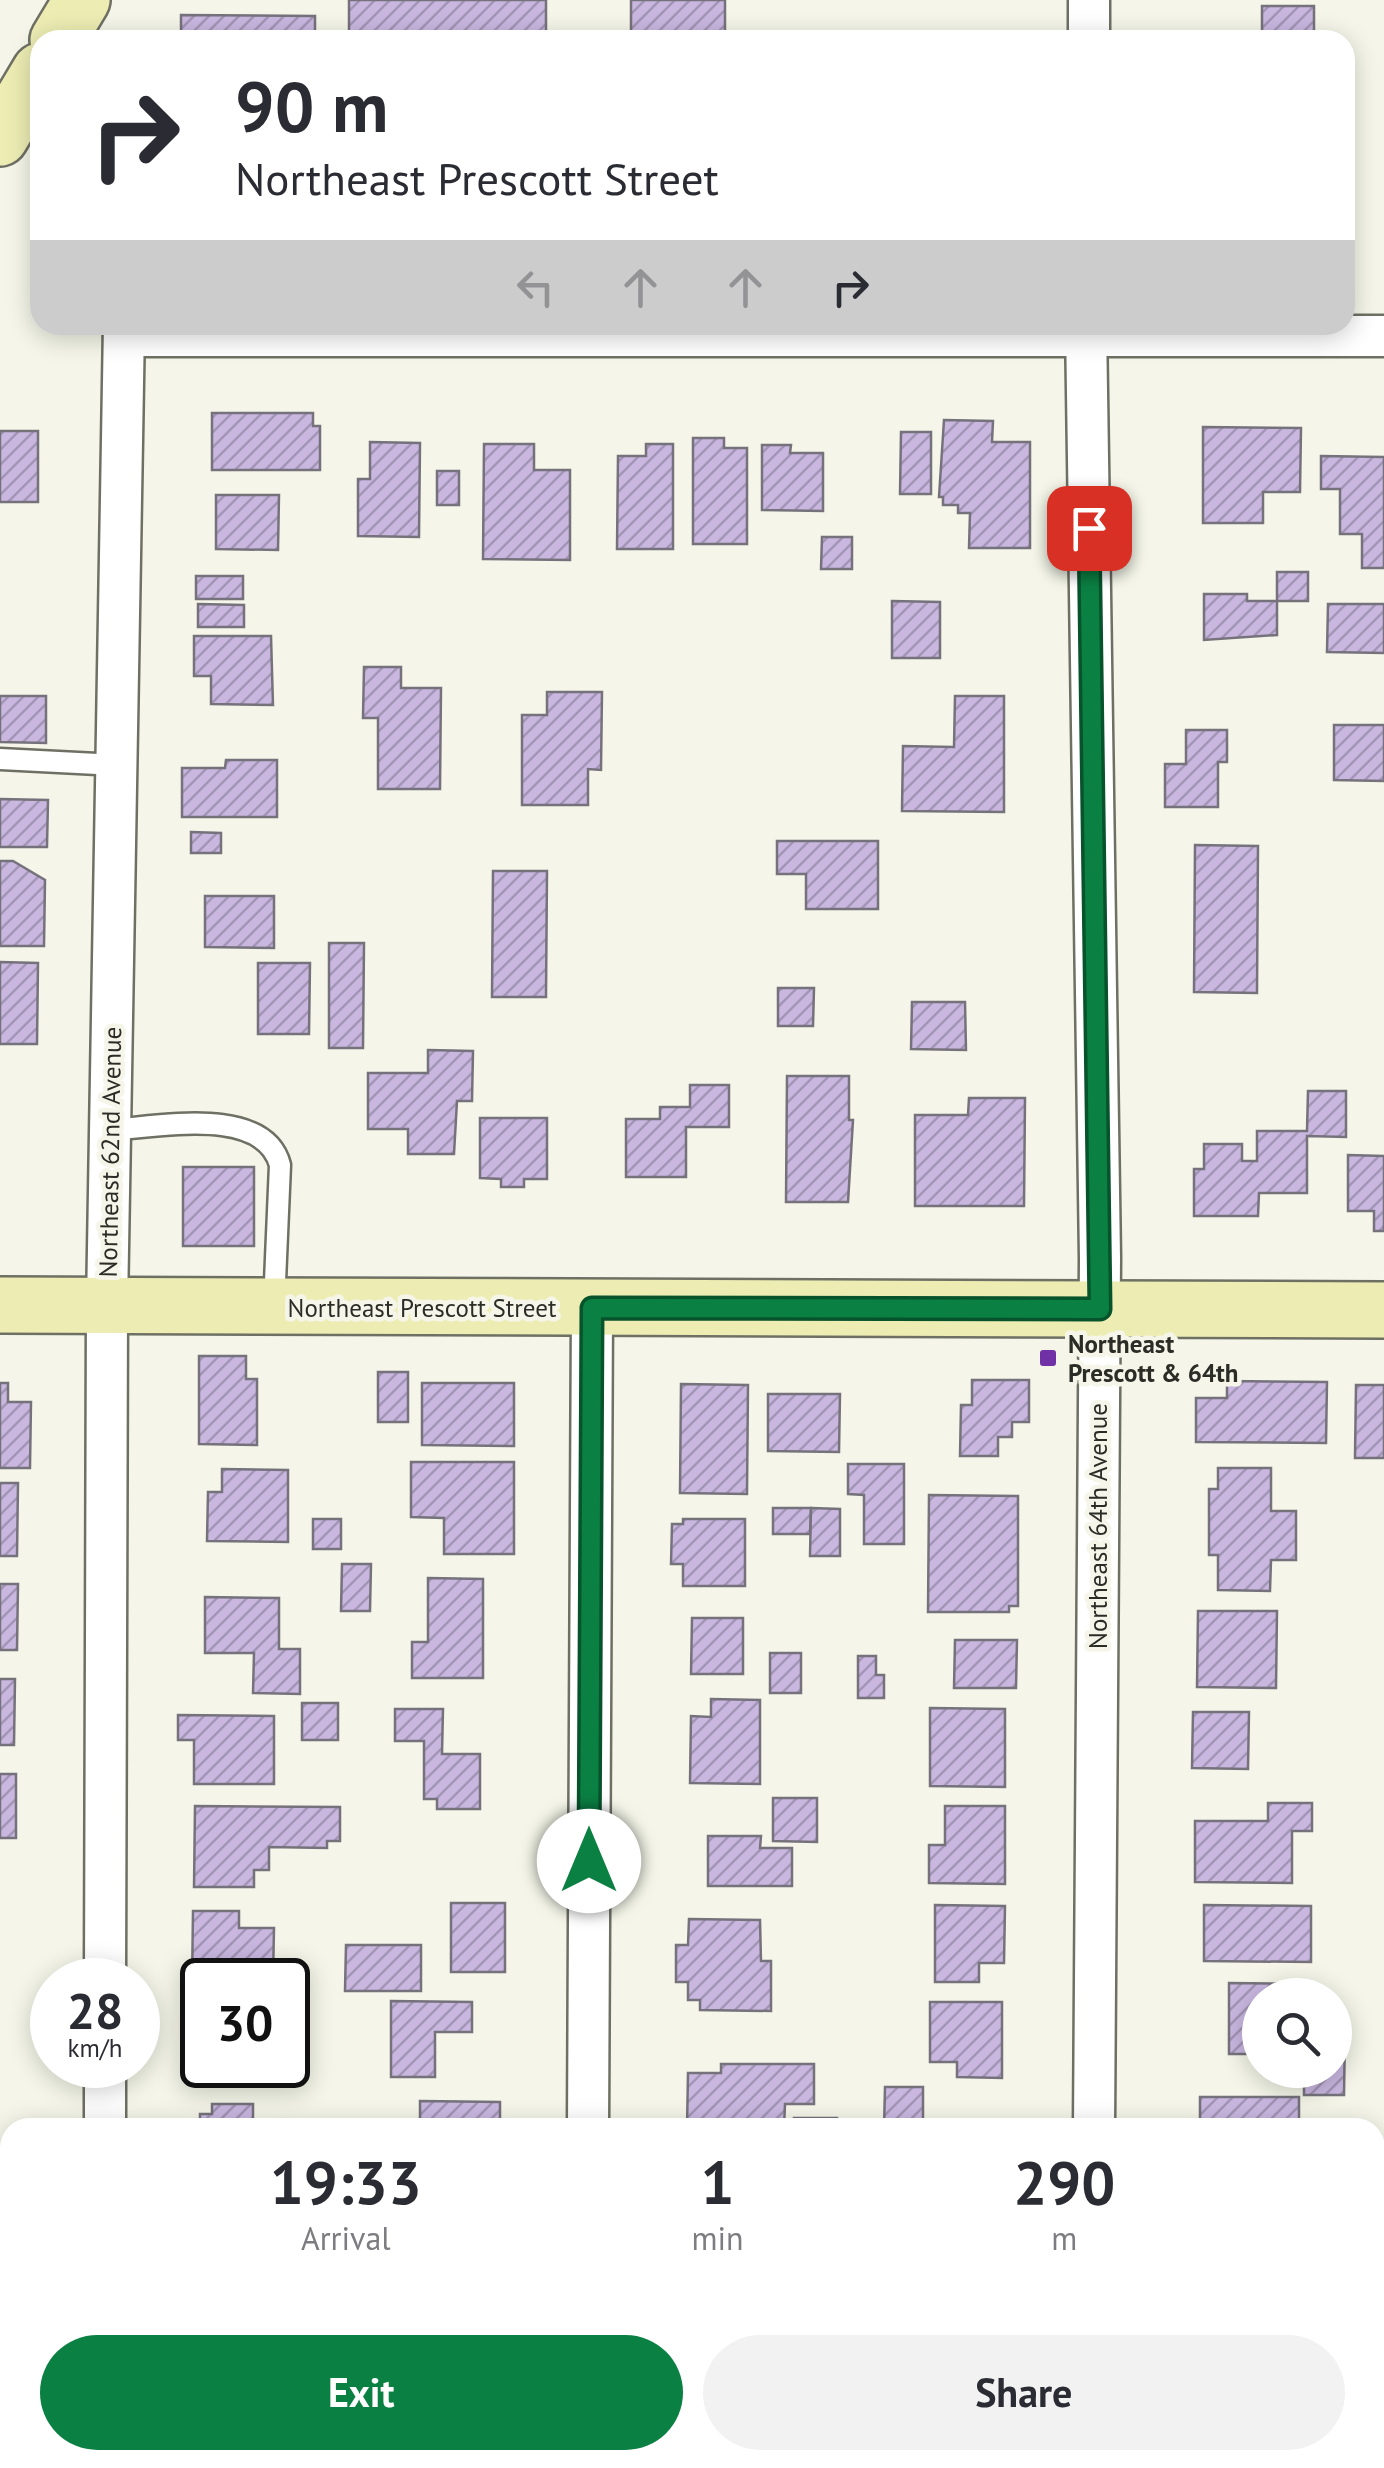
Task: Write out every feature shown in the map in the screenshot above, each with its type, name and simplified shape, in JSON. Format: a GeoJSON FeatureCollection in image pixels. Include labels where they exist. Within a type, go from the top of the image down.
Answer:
{"type":"FeatureCollection","features":[{"type":"Feature","properties":{"kind":"street"},"geometry":{"type":"LineString","coordinates":[[64,30],[82,0]]}},
{"type":"Feature","properties":{"kind":"street"},"geometry":{"type":"LineString","coordinates":[[1089,0],[1089,30]]}},
{"type":"Feature","properties":{"kind":"street"},"geometry":{"type":"LineString","coordinates":[[0,138],[30,88]]}},
{"type":"Feature","properties":{"kind":"street","name":"Northeast 62nd Avenue"},"geometry":{"type":"LineString","coordinates":[[105,1958],[107,1306],[124,335]]}},
{"type":"Feature","properties":{"kind":"street","name":"Northeast 64th Avenue"},"geometry":{"type":"LineString","coordinates":[[1086,335],[1100,1309],[1094,2118]]}},
{"type":"Feature","properties":{"kind":"street"},"geometry":{"type":"LineString","coordinates":[[1324,335],[1384,336]]}},
{"type":"Feature","properties":{"kind":"street","name":"Northeast Prescott Street"},"geometry":{"type":"LineString","coordinates":[[0,1304],[1384,1310]]}},
{"type":"Feature","properties":{"kind":"street"},"geometry":{"type":"LineString","coordinates":[[588,2118],[592,1308]]}},
{"type":"Feature","properties":{"kind":"street"},"geometry":{"type":"LineString","coordinates":[[104,2118],[105,2088]]}},
{"type":"Feature","properties":{"kind":"lane"},"geometry":{"type":"LineString","coordinates":[[0,759],[117,765]]}},
{"type":"Feature","properties":{"kind":"lane"},"geometry":{"type":"LineString","coordinates":[[110,1130],[214,1124],[259,1134],[275,1148],[280,1165],[274,1307]]}},
{"type":"Feature","properties":{"kind":"building"},"geometry":{"type":"Polygon","coordinates":[[[349,0],[546,0],[546,30],[349,30],[349,0]]]}},
{"type":"Feature","properties":{"kind":"building"},"geometry":{"type":"Polygon","coordinates":[[[631,0],[725,0],[725,30],[631,30],[631,0]]]}},
{"type":"Feature","properties":{"kind":"building"},"geometry":{"type":"Polygon","coordinates":[[[1262,6],[1314,6],[1314,30],[1262,30],[1262,6]]]}},
{"type":"Feature","properties":{"kind":"building"},"geometry":{"type":"Polygon","coordinates":[[[181,15],[315,16],[315,30],[181,30],[181,15]]]}},
{"type":"Feature","properties":{"kind":"building"},"geometry":{"type":"Polygon","coordinates":[[[212,413],[313,413],[313,426],[320,426],[320,470],[212,470],[212,413]]]}},
{"type":"Feature","properties":{"kind":"building"},"geometry":{"type":"Polygon","coordinates":[[[944,420],[993,421],[992,442],[1030,442],[1030,548],[969,548],[970,513],[958,513],[958,505],[943,505],[943,497],[939,497],[944,420]]]}},
{"type":"Feature","properties":{"kind":"building"},"geometry":{"type":"Polygon","coordinates":[[[1203,427],[1301,428],[1300,492],[1263,492],[1263,523],[1203,523],[1203,427]]]}},
{"type":"Feature","properties":{"kind":"building"},"geometry":{"type":"Polygon","coordinates":[[[0,431],[38,431],[38,502],[0,502],[0,431]]]}},
{"type":"Feature","properties":{"kind":"building"},"geometry":{"type":"Polygon","coordinates":[[[901,432],[931,432],[931,494],[900,494],[901,432]]]}},
{"type":"Feature","properties":{"kind":"building"},"geometry":{"type":"Polygon","coordinates":[[[693,438],[724,438],[724,448],[747,448],[747,544],[693,544],[693,438]]]}},
{"type":"Feature","properties":{"kind":"building"},"geometry":{"type":"Polygon","coordinates":[[[370,442],[420,443],[419,537],[358,536],[358,479],[370,479],[370,442]]]}},
{"type":"Feature","properties":{"kind":"building"},"geometry":{"type":"Polygon","coordinates":[[[484,444],[534,444],[534,470],[570,470],[570,560],[483,559],[484,444]]]}},
{"type":"Feature","properties":{"kind":"building"},"geometry":{"type":"Polygon","coordinates":[[[646,444],[673,444],[673,549],[617,549],[618,456],[646,456],[646,444]]]}},
{"type":"Feature","properties":{"kind":"building"},"geometry":{"type":"Polygon","coordinates":[[[762,445],[791,445],[790,453],[823,453],[823,511],[762,510],[762,445]]]}},
{"type":"Feature","properties":{"kind":"building"},"geometry":{"type":"Polygon","coordinates":[[[1321,456],[1384,457],[1384,568],[1362,568],[1362,534],[1340,534],[1340,489],[1321,489],[1321,456]]]}},
{"type":"Feature","properties":{"kind":"building"},"geometry":{"type":"Polygon","coordinates":[[[437,471],[459,471],[459,505],[437,505],[437,471]]]}},
{"type":"Feature","properties":{"kind":"building"},"geometry":{"type":"Polygon","coordinates":[[[216,495],[279,495],[278,550],[216,549],[216,495]]]}},
{"type":"Feature","properties":{"kind":"building"},"geometry":{"type":"Polygon","coordinates":[[[822,537],[852,537],[852,569],[821,569],[822,537]]]}},
{"type":"Feature","properties":{"kind":"building"},"geometry":{"type":"Polygon","coordinates":[[[1277,572],[1308,572],[1308,601],[1277,601],[1277,572]]]}},
{"type":"Feature","properties":{"kind":"building"},"geometry":{"type":"Polygon","coordinates":[[[196,576],[243,576],[243,599],[196,599],[196,576]]]}},
{"type":"Feature","properties":{"kind":"building"},"geometry":{"type":"Polygon","coordinates":[[[1204,594],[1247,594],[1247,601],[1277,601],[1277,635],[1204,640],[1204,594]]]}},
{"type":"Feature","properties":{"kind":"building"},"geometry":{"type":"Polygon","coordinates":[[[892,601],[940,602],[940,658],[892,658],[892,601]]]}},
{"type":"Feature","properties":{"kind":"building"},"geometry":{"type":"Polygon","coordinates":[[[198,604],[244,605],[244,627],[198,627],[198,604]]]}},
{"type":"Feature","properties":{"kind":"building"},"geometry":{"type":"Polygon","coordinates":[[[1328,604],[1384,604],[1384,653],[1327,652],[1328,604]]]}},
{"type":"Feature","properties":{"kind":"building"},"geometry":{"type":"Polygon","coordinates":[[[194,636],[271,636],[273,705],[211,704],[211,676],[194,676],[194,636]]]}},
{"type":"Feature","properties":{"kind":"building"},"geometry":{"type":"Polygon","coordinates":[[[364,667],[401,667],[401,688],[441,688],[440,789],[378,789],[378,718],[363,718],[364,667]]]}},
{"type":"Feature","properties":{"kind":"building"},"geometry":{"type":"Polygon","coordinates":[[[547,692],[602,692],[601,770],[588,769],[588,805],[522,805],[522,715],[547,715],[547,692]]]}},
{"type":"Feature","properties":{"kind":"building"},"geometry":{"type":"Polygon","coordinates":[[[0,696],[46,696],[46,743],[0,742],[0,696]]]}},
{"type":"Feature","properties":{"kind":"building"},"geometry":{"type":"Polygon","coordinates":[[[955,696],[1004,696],[1004,812],[902,811],[903,746],[954,747],[955,696]]]}},
{"type":"Feature","properties":{"kind":"building"},"geometry":{"type":"Polygon","coordinates":[[[1334,725],[1384,725],[1384,781],[1334,780],[1334,725]]]}},
{"type":"Feature","properties":{"kind":"building"},"geometry":{"type":"Polygon","coordinates":[[[1186,730],[1227,730],[1227,762],[1218,762],[1218,807],[1165,807],[1165,764],[1186,764],[1186,730]]]}},
{"type":"Feature","properties":{"kind":"building"},"geometry":{"type":"Polygon","coordinates":[[[226,760],[277,760],[277,817],[182,817],[182,768],[225,768],[226,760]]]}},
{"type":"Feature","properties":{"kind":"building"},"geometry":{"type":"Polygon","coordinates":[[[0,799],[48,800],[47,847],[0,847],[0,799]]]}},
{"type":"Feature","properties":{"kind":"building"},"geometry":{"type":"Polygon","coordinates":[[[191,832],[221,833],[221,853],[191,853],[191,832]]]}},
{"type":"Feature","properties":{"kind":"building"},"geometry":{"type":"Polygon","coordinates":[[[777,841],[878,841],[878,909],[806,909],[806,874],[777,874],[777,841]]]}},
{"type":"Feature","properties":{"kind":"building"},"geometry":{"type":"Polygon","coordinates":[[[1195,845],[1258,846],[1257,993],[1194,992],[1195,845]]]}},
{"type":"Feature","properties":{"kind":"building"},"geometry":{"type":"Polygon","coordinates":[[[0,861],[13,861],[45,880],[44,946],[0,946],[0,861]]]}},
{"type":"Feature","properties":{"kind":"building"},"geometry":{"type":"Polygon","coordinates":[[[493,871],[547,871],[546,997],[492,997],[493,871]]]}},
{"type":"Feature","properties":{"kind":"building"},"geometry":{"type":"Polygon","coordinates":[[[205,896],[274,896],[274,948],[205,947],[205,896]]]}},
{"type":"Feature","properties":{"kind":"building"},"geometry":{"type":"Polygon","coordinates":[[[329,943],[364,943],[363,1048],[329,1048],[329,943]]]}},
{"type":"Feature","properties":{"kind":"building"},"geometry":{"type":"Polygon","coordinates":[[[0,962],[38,963],[37,1044],[0,1044],[0,962]]]}},
{"type":"Feature","properties":{"kind":"building"},"geometry":{"type":"Polygon","coordinates":[[[258,963],[310,963],[309,1034],[258,1034],[258,963]]]}},
{"type":"Feature","properties":{"kind":"building"},"geometry":{"type":"Polygon","coordinates":[[[778,988],[814,988],[813,1026],[778,1026],[778,988]]]}},
{"type":"Feature","properties":{"kind":"building"},"geometry":{"type":"Polygon","coordinates":[[[912,1002],[965,1002],[966,1050],[911,1049],[912,1002]]]}},
{"type":"Feature","properties":{"kind":"building"},"geometry":{"type":"Polygon","coordinates":[[[428,1050],[473,1051],[472,1101],[457,1101],[454,1154],[408,1154],[408,1129],[368,1129],[368,1073],[428,1073],[428,1050]]]}},
{"type":"Feature","properties":{"kind":"building"},"geometry":{"type":"Polygon","coordinates":[[[787,1076],[849,1076],[849,1120],[853,1120],[848,1202],[786,1202],[787,1076]]]}},
{"type":"Feature","properties":{"kind":"building"},"geometry":{"type":"Polygon","coordinates":[[[690,1085],[729,1085],[729,1127],[686,1127],[686,1177],[626,1177],[626,1119],[660,1119],[660,1107],[690,1107],[690,1085]]]}},
{"type":"Feature","properties":{"kind":"building"},"geometry":{"type":"Polygon","coordinates":[[[1308,1091],[1346,1091],[1346,1137],[1307,1136],[1307,1193],[1259,1193],[1258,1216],[1194,1216],[1194,1169],[1204,1169],[1204,1144],[1242,1144],[1242,1161],[1257,1161],[1257,1131],[1307,1131],[1308,1091]]]}},
{"type":"Feature","properties":{"kind":"building"},"geometry":{"type":"Polygon","coordinates":[[[969,1098],[1025,1098],[1024,1206],[915,1206],[915,1115],[968,1115],[969,1098]]]}},
{"type":"Feature","properties":{"kind":"building"},"geometry":{"type":"Polygon","coordinates":[[[480,1118],[547,1118],[547,1179],[524,1179],[524,1187],[501,1187],[501,1179],[480,1178],[480,1118]]]}},
{"type":"Feature","properties":{"kind":"building"},"geometry":{"type":"Polygon","coordinates":[[[1348,1155],[1384,1156],[1384,1231],[1374,1231],[1374,1211],[1348,1211],[1348,1155]]]}},
{"type":"Feature","properties":{"kind":"building"},"geometry":{"type":"Polygon","coordinates":[[[183,1167],[254,1167],[254,1246],[183,1246],[183,1167]]]}},
{"type":"Feature","properties":{"kind":"building"},"geometry":{"type":"Polygon","coordinates":[[[199,1356],[246,1356],[246,1379],[257,1379],[257,1445],[199,1444],[199,1356]]]}},
{"type":"Feature","properties":{"kind":"building"},"geometry":{"type":"Polygon","coordinates":[[[378,1372],[408,1372],[408,1422],[378,1422],[378,1372]]]}},
{"type":"Feature","properties":{"kind":"building"},"geometry":{"type":"Polygon","coordinates":[[[972,1380],[1029,1380],[1029,1422],[1012,1422],[1012,1437],[998,1437],[998,1456],[960,1456],[961,1405],[972,1405],[972,1380]]]}},
{"type":"Feature","properties":{"kind":"building"},"geometry":{"type":"Polygon","coordinates":[[[1227,1381],[1327,1382],[1326,1443],[1196,1442],[1196,1398],[1227,1398],[1227,1381]]]}},
{"type":"Feature","properties":{"kind":"building"},"geometry":{"type":"Polygon","coordinates":[[[0,1383],[8,1383],[8,1402],[31,1402],[30,1468],[0,1468],[0,1383]]]}},
{"type":"Feature","properties":{"kind":"building"},"geometry":{"type":"Polygon","coordinates":[[[422,1383],[514,1383],[514,1446],[422,1445],[422,1383]]]}},
{"type":"Feature","properties":{"kind":"building"},"geometry":{"type":"Polygon","coordinates":[[[681,1384],[748,1385],[747,1494],[680,1493],[681,1384]]]}},
{"type":"Feature","properties":{"kind":"building"},"geometry":{"type":"Polygon","coordinates":[[[1356,1385],[1384,1385],[1384,1458],[1355,1458],[1356,1385]]]}},
{"type":"Feature","properties":{"kind":"building"},"geometry":{"type":"Polygon","coordinates":[[[768,1394],[840,1394],[839,1452],[768,1451],[768,1394]]]}},
{"type":"Feature","properties":{"kind":"building"},"geometry":{"type":"Polygon","coordinates":[[[411,1462],[514,1462],[514,1554],[444,1554],[444,1518],[411,1517],[411,1462]]]}},
{"type":"Feature","properties":{"kind":"building"},"geometry":{"type":"Polygon","coordinates":[[[848,1464],[904,1464],[904,1544],[864,1544],[864,1495],[848,1494],[848,1464]]]}},
{"type":"Feature","properties":{"kind":"building"},"geometry":{"type":"Polygon","coordinates":[[[1218,1468],[1271,1468],[1271,1511],[1296,1511],[1296,1560],[1271,1560],[1270,1591],[1218,1590],[1218,1555],[1209,1555],[1209,1489],[1218,1489],[1218,1468]]]}},
{"type":"Feature","properties":{"kind":"building"},"geometry":{"type":"Polygon","coordinates":[[[222,1469],[288,1470],[288,1542],[207,1541],[208,1492],[222,1492],[222,1469]]]}},
{"type":"Feature","properties":{"kind":"building"},"geometry":{"type":"Polygon","coordinates":[[[0,1483],[18,1483],[17,1556],[0,1556],[0,1483]]]}},
{"type":"Feature","properties":{"kind":"building"},"geometry":{"type":"Polygon","coordinates":[[[929,1495],[1018,1496],[1018,1606],[1009,1606],[1009,1612],[928,1612],[929,1495]]]}},
{"type":"Feature","properties":{"kind":"building"},"geometry":{"type":"Polygon","coordinates":[[[773,1508],[811,1508],[810,1534],[773,1534],[773,1508]]]}},
{"type":"Feature","properties":{"kind":"building"},"geometry":{"type":"Polygon","coordinates":[[[811,1508],[840,1509],[840,1556],[810,1556],[811,1508]]]}},
{"type":"Feature","properties":{"kind":"building"},"geometry":{"type":"Polygon","coordinates":[[[313,1519],[341,1519],[341,1549],[313,1549],[313,1519]]]}},
{"type":"Feature","properties":{"kind":"building"},"geometry":{"type":"Polygon","coordinates":[[[683,1519],[745,1519],[745,1586],[683,1586],[683,1564],[671,1564],[672,1524],[683,1524],[683,1519]]]}},
{"type":"Feature","properties":{"kind":"building"},"geometry":{"type":"Polygon","coordinates":[[[342,1564],[371,1564],[370,1611],[341,1611],[342,1564]]]}},
{"type":"Feature","properties":{"kind":"building"},"geometry":{"type":"Polygon","coordinates":[[[428,1578],[483,1579],[483,1678],[412,1678],[412,1642],[428,1642],[428,1578]]]}},
{"type":"Feature","properties":{"kind":"building"},"geometry":{"type":"Polygon","coordinates":[[[0,1584],[18,1584],[17,1650],[0,1650],[0,1584]]]}},
{"type":"Feature","properties":{"kind":"building"},"geometry":{"type":"Polygon","coordinates":[[[205,1597],[279,1598],[279,1649],[300,1649],[300,1694],[253,1693],[254,1653],[205,1653],[205,1597]]]}},
{"type":"Feature","properties":{"kind":"building"},"geometry":{"type":"Polygon","coordinates":[[[1198,1611],[1277,1611],[1276,1688],[1197,1687],[1198,1611]]]}},
{"type":"Feature","properties":{"kind":"building"},"geometry":{"type":"Polygon","coordinates":[[[692,1618],[743,1618],[743,1674],[691,1674],[692,1618]]]}},
{"type":"Feature","properties":{"kind":"building"},"geometry":{"type":"Polygon","coordinates":[[[955,1640],[1017,1640],[1016,1688],[954,1688],[955,1640]]]}},
{"type":"Feature","properties":{"kind":"building"},"geometry":{"type":"Polygon","coordinates":[[[770,1653],[801,1653],[801,1693],[770,1693],[770,1653]]]}},
{"type":"Feature","properties":{"kind":"building"},"geometry":{"type":"Polygon","coordinates":[[[858,1656],[876,1656],[876,1675],[884,1675],[884,1698],[858,1698],[858,1656]]]}},
{"type":"Feature","properties":{"kind":"building"},"geometry":{"type":"Polygon","coordinates":[[[0,1679],[15,1679],[14,1745],[0,1745],[0,1679]]]}},
{"type":"Feature","properties":{"kind":"building"},"geometry":{"type":"Polygon","coordinates":[[[711,1699],[760,1700],[760,1784],[690,1783],[691,1716],[711,1717],[711,1699]]]}},
{"type":"Feature","properties":{"kind":"building"},"geometry":{"type":"Polygon","coordinates":[[[302,1703],[338,1703],[338,1740],[302,1740],[302,1703]]]}},
{"type":"Feature","properties":{"kind":"building"},"geometry":{"type":"Polygon","coordinates":[[[930,1708],[1005,1709],[1005,1787],[930,1786],[930,1708]]]}},
{"type":"Feature","properties":{"kind":"building"},"geometry":{"type":"Polygon","coordinates":[[[395,1709],[443,1709],[442,1754],[480,1754],[480,1809],[437,1809],[437,1799],[424,1799],[424,1741],[395,1741],[395,1709]]]}},
{"type":"Feature","properties":{"kind":"building"},"geometry":{"type":"Polygon","coordinates":[[[1193,1712],[1249,1712],[1248,1769],[1192,1768],[1193,1712]]]}},
{"type":"Feature","properties":{"kind":"building"},"geometry":{"type":"Polygon","coordinates":[[[178,1715],[274,1716],[274,1784],[194,1784],[194,1740],[178,1740],[178,1715]]]}},
{"type":"Feature","properties":{"kind":"building"},"geometry":{"type":"Polygon","coordinates":[[[0,1774],[16,1774],[16,1838],[0,1838],[0,1774]]]}},
{"type":"Feature","properties":{"kind":"building"},"geometry":{"type":"Polygon","coordinates":[[[773,1798],[817,1798],[817,1842],[773,1841],[773,1798]]]}},
{"type":"Feature","properties":{"kind":"building"},"geometry":{"type":"Polygon","coordinates":[[[1268,1803],[1312,1803],[1312,1831],[1292,1831],[1292,1883],[1195,1882],[1195,1821],[1268,1821],[1268,1803]]]}},
{"type":"Feature","properties":{"kind":"building"},"geometry":{"type":"Polygon","coordinates":[[[195,1806],[340,1807],[340,1841],[327,1841],[327,1848],[269,1847],[269,1870],[254,1870],[254,1887],[194,1887],[195,1806]]]}},
{"type":"Feature","properties":{"kind":"building"},"geometry":{"type":"Polygon","coordinates":[[[945,1806],[1005,1806],[1005,1884],[929,1883],[929,1845],[945,1845],[945,1806]]]}},
{"type":"Feature","properties":{"kind":"building"},"geometry":{"type":"Polygon","coordinates":[[[708,1836],[761,1836],[760,1848],[792,1848],[792,1886],[708,1886],[708,1836]]]}},
{"type":"Feature","properties":{"kind":"building"},"geometry":{"type":"Polygon","coordinates":[[[451,1903],[505,1903],[505,1972],[451,1972],[451,1903]]]}},
{"type":"Feature","properties":{"kind":"building"},"geometry":{"type":"Polygon","coordinates":[[[935,1905],[1005,1906],[1004,1963],[979,1963],[979,1982],[935,1982],[935,1905]]]}},
{"type":"Feature","properties":{"kind":"building"},"geometry":{"type":"Polygon","coordinates":[[[1204,1905],[1311,1906],[1311,1962],[1204,1961],[1204,1905]]]}},
{"type":"Feature","properties":{"kind":"building"},"geometry":{"type":"Polygon","coordinates":[[[193,1911],[239,1911],[239,1928],[274,1928],[273,1958],[192,1958],[193,1911]]]}},
{"type":"Feature","properties":{"kind":"building"},"geometry":{"type":"Polygon","coordinates":[[[689,1919],[760,1920],[761,1961],[771,1961],[771,2011],[700,2010],[700,2000],[688,2000],[688,1982],[676,1982],[676,1945],[688,1945],[689,1919]]]}},
{"type":"Feature","properties":{"kind":"building"},"geometry":{"type":"Polygon","coordinates":[[[346,1945],[421,1945],[421,1991],[345,1991],[346,1945]]]}},
{"type":"Feature","properties":{"kind":"building"},"geometry":{"type":"Polygon","coordinates":[[[1229,1983],[1242,1983],[1242,2054],[1229,2054],[1229,1983]]]}},
{"type":"Feature","properties":{"kind":"building"},"geometry":{"type":"Polygon","coordinates":[[[391,2001],[472,2002],[472,2032],[435,2032],[435,2077],[391,2077],[391,2001]]]}},
{"type":"Feature","properties":{"kind":"building"},"geometry":{"type":"Polygon","coordinates":[[[930,2002],[1002,2002],[1002,2078],[957,2077],[957,2062],[930,2062],[930,2002]]]}},
{"type":"Feature","properties":{"kind":"building"},"geometry":{"type":"Polygon","coordinates":[[[721,2064],[814,2064],[814,2104],[785,2104],[784,2118],[687,2118],[688,2073],[721,2073],[721,2064]]]}},
{"type":"Feature","properties":{"kind":"building"},"geometry":{"type":"Polygon","coordinates":[[[885,2087],[923,2087],[923,2118],[884,2118],[885,2087]]]}},
{"type":"Feature","properties":{"kind":"building"},"geometry":{"type":"Polygon","coordinates":[[[1304,2088],[1344,2088],[1344,2095],[1304,2095],[1304,2088]]]}},
{"type":"Feature","properties":{"kind":"building"},"geometry":{"type":"Polygon","coordinates":[[[1200,2097],[1299,2097],[1299,2118],[1200,2118],[1200,2097]]]}},
{"type":"Feature","properties":{"kind":"building"},"geometry":{"type":"Polygon","coordinates":[[[420,2101],[500,2102],[500,2118],[420,2118],[420,2101]]]}},
{"type":"Feature","properties":{"kind":"building"},"geometry":{"type":"Polygon","coordinates":[[[212,2104],[253,2104],[253,2118],[200,2118],[200,2114],[212,2114],[212,2104]]]}},
{"type":"Feature","properties":{"kind":"place","name":"Northeast Prescott & 64th"},"geometry":{"type":"Point","coordinates":[1048,1358]}},
{"type":"Feature","properties":{"kind":"route"},"geometry":{"type":"LineString","coordinates":[[589,1861],[592,1308],[1100,1309],[1089,528]]}}]}
